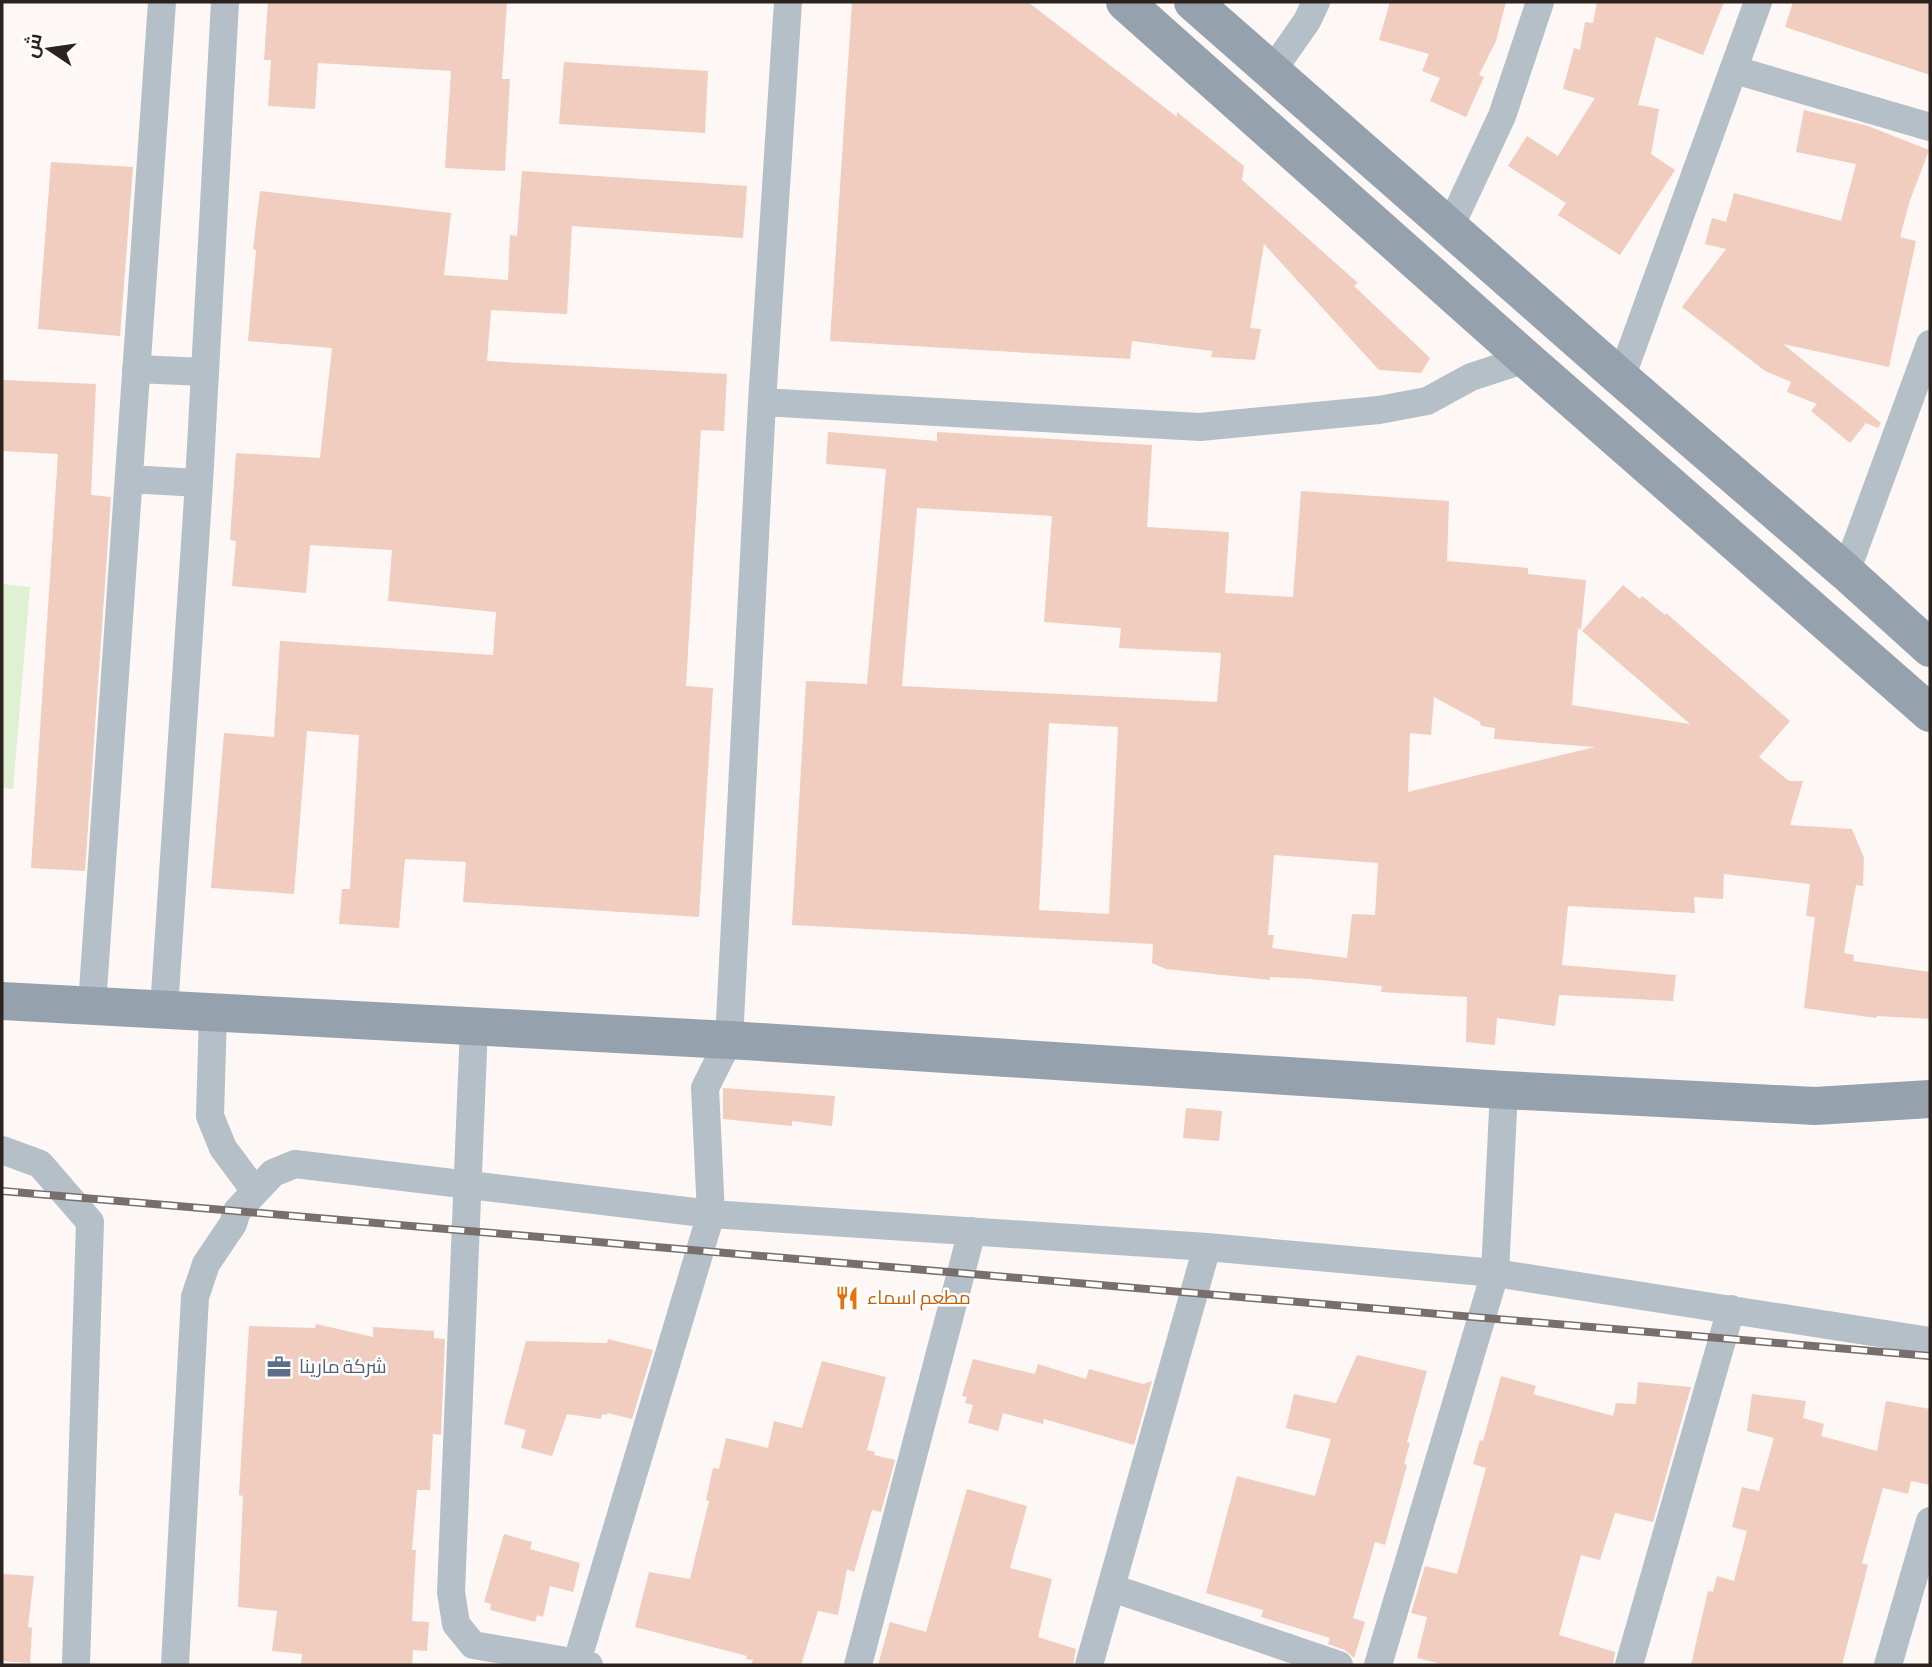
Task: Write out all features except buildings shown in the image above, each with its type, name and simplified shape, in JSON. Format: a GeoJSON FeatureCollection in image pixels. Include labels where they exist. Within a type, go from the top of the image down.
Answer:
{"type":"FeatureCollection","features":[{"type":"Feature","properties":{"kind":"main road"},"geometry":{"type":"LineString","coordinates":[[1125,2],[1526,359],[1930,713]]}},
{"type":"Feature","properties":{"kind":"main road"},"geometry":{"type":"LineString","coordinates":[[1193,2],[1930,648]]}},
{"type":"Feature","properties":{"kind":"main road"},"geometry":{"type":"LineString","coordinates":[[2,1001],[729,1040],[1504,1090],[1815,1106],[1930,1099]]}},
{"type":"Feature","properties":{"kind":"street"},"geometry":{"type":"LineString","coordinates":[[92,1005],[162,2]]}},
{"type":"Feature","properties":{"kind":"street"},"geometry":{"type":"LineString","coordinates":[[164,1009],[199,483],[225,2]]}},
{"type":"Feature","properties":{"kind":"street"},"geometry":{"type":"LineString","coordinates":[[474,1026],[451,1592],[456,1624],[473,1645],[580,1664],[711,1214],[705,1088],[729,1040],[762,402],[788,2]]}},
{"type":"Feature","properties":{"kind":"street"},"geometry":{"type":"LineString","coordinates":[[1272,71],[1317,2]]}},
{"type":"Feature","properties":{"kind":"street"},"geometry":{"type":"LineString","coordinates":[[1450,227],[1502,116],[1540,2]]}},
{"type":"Feature","properties":{"kind":"street"},"geometry":{"type":"LineString","coordinates":[[1621,378],[1758,2]]}},
{"type":"Feature","properties":{"kind":"street"},"geometry":{"type":"LineString","coordinates":[[1735,70],[1930,127]]}},
{"type":"Feature","properties":{"kind":"street"},"geometry":{"type":"LineString","coordinates":[[1846,572],[1930,344]]}},
{"type":"Feature","properties":{"kind":"street"},"geometry":{"type":"LineString","coordinates":[[762,402],[1200,427],[1379,410],[1427,401],[1471,377],[1526,359]]}},
{"type":"Feature","properties":{"kind":"street"},"geometry":{"type":"LineString","coordinates":[[136,369],[204,372]]}},
{"type":"Feature","properties":{"kind":"street"},"geometry":{"type":"LineString","coordinates":[[129,479],[199,483]]}},
{"type":"Feature","properties":{"kind":"street"},"geometry":{"type":"LineString","coordinates":[[213,1012],[210,1116],[223,1148],[255,1191]]}},
{"type":"Feature","properties":{"kind":"street"},"geometry":{"type":"LineString","coordinates":[[1378,1665],[1495,1273],[1504,1090]]}},
{"type":"Feature","properties":{"kind":"street"},"geometry":{"type":"LineString","coordinates":[[2,1150],[40,1164],[90,1222],[76,1665]]}},
{"type":"Feature","properties":{"kind":"street"},"geometry":{"type":"LineString","coordinates":[[175,1665],[195,1297],[206,1264],[233,1224],[237,1211],[273,1173],[295,1164],[711,1214],[1207,1247],[1495,1273],[1930,1341]]}},
{"type":"Feature","properties":{"kind":"street"},"geometry":{"type":"LineString","coordinates":[[858,1665],[972,1231]]}},
{"type":"Feature","properties":{"kind":"street"},"geometry":{"type":"LineString","coordinates":[[1089,1665],[1207,1247]]}},
{"type":"Feature","properties":{"kind":"street"},"geometry":{"type":"LineString","coordinates":[[1629,1665],[1731,1309]]}},
{"type":"Feature","properties":{"kind":"street"},"geometry":{"type":"LineString","coordinates":[[1888,1665],[1930,1521]]}},
{"type":"Feature","properties":{"kind":"street"},"geometry":{"type":"LineString","coordinates":[[1112,1588],[1339,1665]]}},
{"type":"Feature","properties":{"kind":"green space"},"geometry":{"type":"Polygon","coordinates":[[[2,584],[30,587],[13,789],[2,788],[2,584]]]}},
{"type":"Feature","properties":{"kind":"railway"},"geometry":{"type":"LineString","coordinates":[[2,1191],[1930,1356]]}},
{"type":"Feature","properties":{"kind":"place","name":"مطعم اسماء"},"geometry":{"type":"Point","coordinates":[847,1298]}},
{"type":"Feature","properties":{"kind":"place","name":"شركة مارينا"},"geometry":{"type":"Point","coordinates":[279,1367]}}]}
